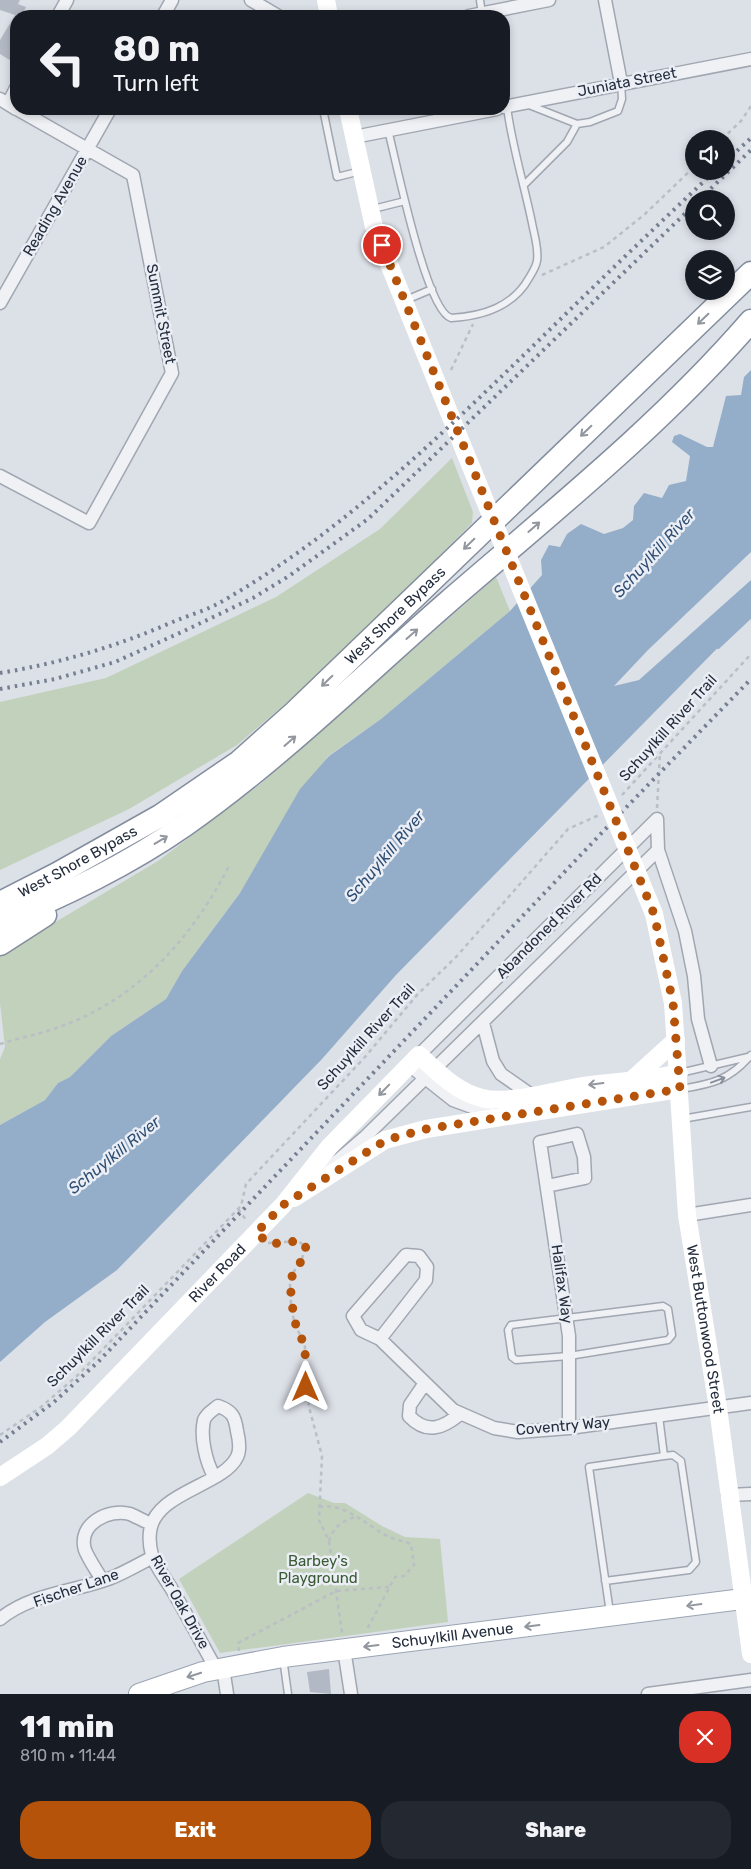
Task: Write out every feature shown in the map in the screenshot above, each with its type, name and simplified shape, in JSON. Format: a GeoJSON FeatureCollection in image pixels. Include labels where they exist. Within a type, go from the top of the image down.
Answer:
{"type":"FeatureCollection","features":[{"type":"Feature","properties":{"kind":"highway","name":"West Shore Bypass"},"geometry":{"type":"LineString","coordinates":[[0,903],[160,816],[239,762],[295,712],[751,273]]}},
{"type":"Feature","properties":{"kind":"highway","name":"West Shore Bypass"},"geometry":{"type":"LineString","coordinates":[[0,921],[30,910],[119,865],[184,826],[246,779],[581,487],[680,397],[751,321]]}},
{"type":"Feature","properties":{"kind":"highway"},"geometry":{"type":"LineString","coordinates":[[0,944],[91,887],[119,865]]}},
{"type":"Feature","properties":{"kind":"highway"},"geometry":{"type":"LineString","coordinates":[[0,888],[16,882],[56,874]]}},
{"type":"Feature","properties":{"kind":"main road","name":"Schuylkill Avenue"},"geometry":{"type":"LineString","coordinates":[[151,1692],[226,1667],[283,1657],[746,1599]]}},
{"type":"Feature","properties":{"kind":"street"},"geometry":{"type":"LineString","coordinates":[[251,0],[268,10]]}},
{"type":"Feature","properties":{"kind":"street"},"geometry":{"type":"LineString","coordinates":[[501,10],[548,0]]}},
{"type":"Feature","properties":{"kind":"street"},"geometry":{"type":"LineString","coordinates":[[605,0],[621,83]]}},
{"type":"Feature","properties":{"kind":"street","name":"Juniata Street"},"geometry":{"type":"LineString","coordinates":[[510,106],[751,59]]}},
{"type":"Feature","properties":{"kind":"street"},"geometry":{"type":"LineString","coordinates":[[28,115],[87,149]]}},
{"type":"Feature","properties":{"kind":"street","name":"Reading Avenue"},"geometry":{"type":"LineString","coordinates":[[0,302],[107,115]]}},
{"type":"Feature","properties":{"kind":"street","name":"West Buttonwood Street"},"geometry":{"type":"LineString","coordinates":[[349,115],[370,210],[404,300],[654,914],[673,1003],[682,1115],[687,1215],[718,1408],[728,1495],[746,1599],[751,1654]]}},
{"type":"Feature","properties":{"kind":"street","name":"Juniata Street"},"geometry":{"type":"LineString","coordinates":[[354,137],[466,115]]}},
{"type":"Feature","properties":{"kind":"street","name":"Summit Street"},"geometry":{"type":"LineString","coordinates":[[0,476],[89,524],[172,377],[133,175],[87,149]]}},
{"type":"Feature","properties":{"kind":"street"},"geometry":{"type":"LineString","coordinates":[[657,819],[658,850],[685,931],[694,976],[698,1019],[711,1066]]}},
{"type":"Feature","properties":{"kind":"street","name":"Abandoned River Rd"},"geometry":{"type":"LineString","coordinates":[[414,1060],[657,819]]}},
{"type":"Feature","properties":{"kind":"street","name":"Abandoned River Rd"},"geometry":{"type":"LineString","coordinates":[[283,1205],[356,1146],[658,850]]}},
{"type":"Feature","properties":{"kind":"street"},"geometry":{"type":"LineString","coordinates":[[483,1023],[493,1061],[500,1074],[531,1094]]}},
{"type":"Feature","properties":{"kind":"street"},"geometry":{"type":"LineString","coordinates":[[636,1088],[676,1040]]}},
{"type":"Feature","properties":{"kind":"street"},"geometry":{"type":"LineString","coordinates":[[414,1060],[462,1105],[500,1116]]}},
{"type":"Feature","properties":{"kind":"street","name":"River Road"},"geometry":{"type":"LineString","coordinates":[[0,1476],[46,1446],[68,1428],[283,1205],[329,1147],[414,1060]]}},
{"type":"Feature","properties":{"kind":"street"},"geometry":{"type":"LineString","coordinates":[[430,1074],[482,1098],[511,1099],[531,1094],[636,1088],[682,1115]]}},
{"type":"Feature","properties":{"kind":"street"},"geometry":{"type":"LineString","coordinates":[[283,1205],[386,1140],[426,1129],[679,1081]]}},
{"type":"Feature","properties":{"kind":"street","name":"Halifax Way"},"geometry":{"type":"LineString","coordinates":[[547,1186],[585,1178],[584,1157],[576,1134],[540,1142],[566,1318],[569,1356],[569,1428]]}},
{"type":"Feature","properties":{"kind":"street"},"geometry":{"type":"LineString","coordinates":[[687,1215],[751,1205]]}},
{"type":"Feature","properties":{"kind":"street","name":"Coventry Way"},"geometry":{"type":"LineString","coordinates":[[380,1339],[426,1280],[427,1267],[419,1256],[406,1255],[353,1316],[362,1330],[380,1339],[460,1414],[494,1428],[518,1432],[569,1428],[751,1403]]}},
{"type":"Feature","properties":{"kind":"street"},"geometry":{"type":"LineString","coordinates":[[425,1383],[410,1405],[409,1416],[414,1422],[435,1429],[447,1425],[460,1414]]}},
{"type":"Feature","properties":{"kind":"street"},"geometry":{"type":"LineString","coordinates":[[102,1580],[85,1550],[84,1538],[90,1525],[102,1516],[116,1514],[129,1514],[151,1524],[157,1514],[170,1502],[214,1476],[237,1458],[239,1444],[236,1419],[230,1410],[218,1406],[204,1420],[208,1465],[214,1476]]}},
{"type":"Feature","properties":{"kind":"street"},"geometry":{"type":"LineString","coordinates":[[728,1495],[751,1494]]}},
{"type":"Feature","properties":{"kind":"street","name":"River Oak Drive"},"geometry":{"type":"LineString","coordinates":[[151,1524],[150,1544],[153,1557],[226,1667]]}},
{"type":"Feature","properties":{"kind":"street","name":"Fischer Lane"},"geometry":{"type":"LineString","coordinates":[[0,1619],[8,1613],[52,1593],[102,1580],[153,1557]]}},
{"type":"Feature","properties":{"kind":"street"},"geometry":{"type":"LineString","coordinates":[[344,1650],[351,1694]]}},
{"type":"Feature","properties":{"kind":"street"},"geometry":{"type":"LineString","coordinates":[[226,1667],[227,1694]]}},
{"type":"Feature","properties":{"kind":"street"},"geometry":{"type":"LineString","coordinates":[[648,1694],[751,1680]]}},
{"type":"Feature","properties":{"kind":"lane"},"geometry":{"type":"LineString","coordinates":[[525,103],[577,124],[590,122],[618,111],[622,99],[621,83]]}},
{"type":"Feature","properties":{"kind":"lane"},"geometry":{"type":"LineString","coordinates":[[324,115],[337,177],[361,171]]}},
{"type":"Feature","properties":{"kind":"lane"},"geometry":{"type":"LineString","coordinates":[[388,130],[415,242],[440,310],[447,317],[478,315],[506,304],[515,298],[527,282],[537,261],[524,185],[504,115]]}},
{"type":"Feature","properties":{"kind":"lane"},"geometry":{"type":"LineString","coordinates":[[524,185],[567,142],[577,124]]}},
{"type":"Feature","properties":{"kind":"lane"},"geometry":{"type":"LineString","coordinates":[[370,210],[405,201]]}},
{"type":"Feature","properties":{"kind":"lane"},"geometry":{"type":"LineString","coordinates":[[404,300],[432,289]]}},
{"type":"Feature","properties":{"kind":"lane"},"geometry":{"type":"LineString","coordinates":[[679,1081],[711,1066],[750,1056]]}},
{"type":"Feature","properties":{"kind":"lane"},"geometry":{"type":"LineString","coordinates":[[679,1081],[708,1084],[729,1076],[750,1056]]}},
{"type":"Feature","properties":{"kind":"lane"},"geometry":{"type":"LineString","coordinates":[[682,1115],[751,1106]]}},
{"type":"Feature","properties":{"kind":"lane"},"geometry":{"type":"LineString","coordinates":[[663,1306],[668,1309],[672,1335],[668,1340],[569,1356],[516,1360],[512,1357],[508,1330],[511,1325],[663,1306]]}},
{"type":"Feature","properties":{"kind":"lane"},"geometry":{"type":"LineString","coordinates":[[659,1416],[664,1456]]}},
{"type":"Feature","properties":{"kind":"lane"},"geometry":{"type":"LineString","coordinates":[[605,1581],[689,1570],[696,1562],[681,1461],[674,1455],[589,1467],[605,1581],[610,1616]]}},
{"type":"Feature","properties":{"kind":"lane"},"geometry":{"type":"LineString","coordinates":[[283,1657],[288,1694]]}},
{"type":"Feature","properties":{"kind":"path"},"geometry":{"type":"LineString","coordinates":[[732,130],[741,121],[751,106]]}},
{"type":"Feature","properties":{"kind":"path"},"geometry":{"type":"LineString","coordinates":[[527,282],[604,247],[645,214],[685,175]]}},
{"type":"Feature","properties":{"kind":"path"},"geometry":{"type":"LineString","coordinates":[[450,370],[478,315]]}},
{"type":"Feature","properties":{"kind":"path","name":"Schuylkill River Trail"},"geometry":{"type":"LineString","coordinates":[[617,799],[751,654]]}},
{"type":"Feature","properties":{"kind":"path"},"geometry":{"type":"LineString","coordinates":[[657,819],[660,753]]}},
{"type":"Feature","properties":{"kind":"path","name":"Schuylkill River Trail"},"geometry":{"type":"LineString","coordinates":[[0,1435],[41,1407],[78,1375],[177,1274],[241,1206],[246,1184],[365,1057],[417,996],[457,956],[568,829],[595,818],[602,812]]}},
{"type":"Feature","properties":{"kind":"path"},"geometry":{"type":"LineString","coordinates":[[0,1044],[60,1027],[106,1005],[145,977],[177,947],[211,902],[229,866]]}},
{"type":"Feature","properties":{"kind":"path"},"geometry":{"type":"LineString","coordinates":[[256,1233],[270,1244],[298,1241],[306,1246],[302,1260],[293,1273],[290,1284],[291,1304],[294,1320],[305,1347],[309,1407],[322,1456],[319,1520],[329,1541],[344,1650]]}},
{"type":"Feature","properties":{"kind":"path"},"geometry":{"type":"LineString","coordinates":[[319,1507],[326,1505],[337,1508],[389,1537],[411,1544],[414,1565],[404,1576],[395,1577],[388,1587],[365,1633],[366,1647]]}},
{"type":"Feature","properties":{"kind":"path"},"geometry":{"type":"LineString","coordinates":[[329,1541],[333,1530],[342,1521],[356,1517]]}},
{"type":"Feature","properties":{"kind":"path"},"geometry":{"type":"LineString","coordinates":[[226,1667],[238,1642],[336,1592],[388,1587]]}},
{"type":"Feature","properties":{"kind":"green space"},"geometry":{"type":"Polygon","coordinates":[[[452,458],[473,512],[472,523],[330,666],[237,745],[129,809],[0,870],[0,702],[106,678],[276,597],[380,529],[452,458]]]}},
{"type":"Feature","properties":{"kind":"green space"},"geometry":{"type":"Polygon","coordinates":[[[496,577],[510,611],[381,719],[328,756],[240,893],[182,971],[166,999],[111,1036],[70,1077],[58,1083],[45,1100],[0,1125],[0,1059],[5,1047],[0,1003],[0,955],[158,861],[259,785],[496,577]]]}},
{"type":"Feature","properties":{"kind":"green space","name":"Barbey's Playground"},"geometry":{"type":"Polygon","coordinates":[[[308,1493],[334,1503],[345,1503],[382,1526],[405,1537],[440,1539],[448,1622],[220,1653],[179,1579],[308,1493]]]}},
{"type":"Feature","properties":{"kind":"water","name":"Schuylkill River"},"geometry":{"type":"Polygon","coordinates":[[[751,370],[751,552],[648,650],[614,686],[639,680],[751,580],[751,614],[396,975],[322,1059],[117,1270],[45,1322],[0,1362],[0,1125],[45,1100],[58,1083],[70,1077],[111,1036],[166,999],[182,971],[240,893],[300,789],[329,756],[381,719],[510,611],[542,575],[541,560],[549,545],[560,547],[567,534],[581,524],[604,534],[623,528],[633,520],[634,506],[644,493],[662,498],[669,485],[686,481],[690,456],[672,442],[674,436],[680,434],[707,447],[713,447],[726,396],[741,395],[744,377],[751,370]]]}},
{"type":"Feature","properties":{"kind":"building"},"geometry":{"type":"Polygon","coordinates":[[[0,0],[20,0],[18,4],[26,7],[25,10],[10,10],[10,13],[0,10],[0,0]]]}},
{"type":"Feature","properties":{"kind":"building"},"geometry":{"type":"Polygon","coordinates":[[[10,23],[10,60],[0,54],[0,40],[10,23]]]}},
{"type":"Feature","properties":{"kind":"building"},"geometry":{"type":"Polygon","coordinates":[[[329,1669],[331,1694],[310,1692],[307,1672],[329,1669]]]}},
{"type":"Feature","properties":{"kind":"waterway"},"geometry":{"type":"LineString","coordinates":[[718,647],[751,616]]}},
{"type":"Feature","properties":{"kind":"railway"},"geometry":{"type":"LineString","coordinates":[[735,153],[751,138]]}},
{"type":"Feature","properties":{"kind":"railway"},"geometry":{"type":"LineString","coordinates":[[709,190],[751,150]]}},
{"type":"Feature","properties":{"kind":"railway"},"geometry":{"type":"LineString","coordinates":[[0,673],[89,653],[132,638],[204,610],[264,576],[345,517],[422,452],[706,180]]}},
{"type":"Feature","properties":{"kind":"railway"},"geometry":{"type":"LineString","coordinates":[[0,689],[55,679],[115,662],[253,598],[289,576],[368,519],[685,214]]}},
{"type":"Feature","properties":{"kind":"railway"},"geometry":{"type":"LineString","coordinates":[[0,1442],[54,1402],[99,1361],[614,820],[751,679]]}},
{"type":"Feature","properties":{"kind":"route"},"geometry":{"type":"LineString","coordinates":[[306,1387],[307,1366],[305,1347],[294,1320],[290,1284],[296,1266],[302,1260],[306,1246],[298,1241],[270,1244],[256,1233],[283,1205],[386,1140],[426,1129],[524,1112],[680,1089],[673,1003],[654,914],[472,471],[382,245]]}}]}
